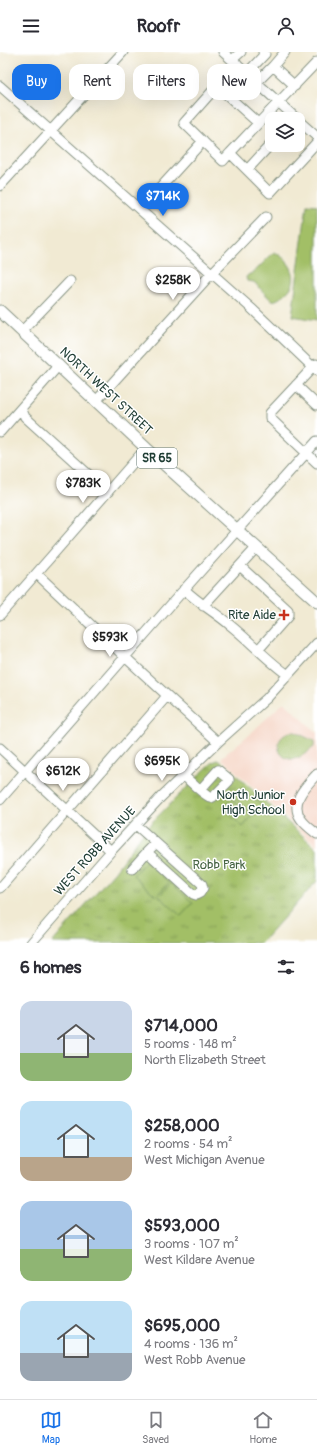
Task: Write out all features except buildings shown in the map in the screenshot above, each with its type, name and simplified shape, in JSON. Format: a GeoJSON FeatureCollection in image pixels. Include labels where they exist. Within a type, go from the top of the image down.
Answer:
{"type":"FeatureCollection","features":[{"type":"Feature","properties":{"kind":"main road","name":"NORTH WEST STREET"},"geometry":{"type":"LineString","coordinates":[[0,311],[146,448],[317,602]]}},
{"type":"Feature","properties":{"kind":"street"},"geometry":{"type":"LineString","coordinates":[[0,186],[123,52]]}},
{"type":"Feature","properties":{"kind":"street"},"geometry":{"type":"LineString","coordinates":[[223,52],[235,62],[240,52]]}},
{"type":"Feature","properties":{"kind":"street"},"geometry":{"type":"LineString","coordinates":[[261,78],[285,52]]}},
{"type":"Feature","properties":{"kind":"street"},"geometry":{"type":"LineString","coordinates":[[255,64],[265,53]]}},
{"type":"Feature","properties":{"kind":"street"},"geometry":{"type":"LineString","coordinates":[[207,97],[184,123],[223,161],[317,62]]}},
{"type":"Feature","properties":{"kind":"street"},"geometry":{"type":"LineString","coordinates":[[273,66],[295,86]]}},
{"type":"Feature","properties":{"kind":"street"},"geometry":{"type":"LineString","coordinates":[[0,86],[315,366],[270,414],[270,418],[317,463]]}},
{"type":"Feature","properties":{"kind":"street"},"geometry":{"type":"LineString","coordinates":[[261,86],[289,112]]}},
{"type":"Feature","properties":{"kind":"street"},"geometry":{"type":"LineString","coordinates":[[233,100],[258,123]]}},
{"type":"Feature","properties":{"kind":"street"},"geometry":{"type":"LineString","coordinates":[[305,127],[317,137]]}},
{"type":"Feature","properties":{"kind":"street"},"geometry":{"type":"LineString","coordinates":[[140,210],[203,141]]}},
{"type":"Feature","properties":{"kind":"street"},"geometry":{"type":"LineString","coordinates":[[230,153],[248,169],[270,193],[317,142]]}},
{"type":"Feature","properties":{"kind":"street"},"geometry":{"type":"LineString","coordinates":[[248,169],[265,151]]}},
{"type":"Feature","properties":{"kind":"street"},"geometry":{"type":"LineString","coordinates":[[96,401],[212,273],[266,217]]}},
{"type":"Feature","properties":{"kind":"street"},"geometry":{"type":"LineString","coordinates":[[22,332],[70,281]]}},
{"type":"Feature","properties":{"kind":"street"},"geometry":{"type":"LineString","coordinates":[[0,432],[59,365]]}},
{"type":"Feature","properties":{"kind":"street"},"geometry":{"type":"LineString","coordinates":[[296,385],[317,405]]}},
{"type":"Feature","properties":{"kind":"street"},"geometry":{"type":"LineString","coordinates":[[20,408],[26,417],[108,492]]}},
{"type":"Feature","properties":{"kind":"street"},"geometry":{"type":"LineString","coordinates":[[0,800],[236,530],[317,441]]}},
{"type":"Feature","properties":{"kind":"street"},"geometry":{"type":"LineString","coordinates":[[0,615],[146,448]]}},
{"type":"Feature","properties":{"kind":"street"},"geometry":{"type":"LineString","coordinates":[[203,606],[256,548]]}},
{"type":"Feature","properties":{"kind":"street"},"geometry":{"type":"LineString","coordinates":[[240,566],[288,610],[289,613],[258,650]]}},
{"type":"Feature","properties":{"kind":"street"},"geometry":{"type":"LineString","coordinates":[[37,574],[218,742]]}},
{"type":"Feature","properties":{"kind":"street"},"geometry":{"type":"LineString","coordinates":[[184,589],[196,601],[230,625],[288,675]]}},
{"type":"Feature","properties":{"kind":"street","name":"WEST ROBB AVENUE"},"geometry":{"type":"LineString","coordinates":[[31,943],[111,851],[183,775],[267,698],[317,643]]}},
{"type":"Feature","properties":{"kind":"street"},"geometry":{"type":"LineString","coordinates":[[0,888],[167,696]]}},
{"type":"Feature","properties":{"kind":"street"},"geometry":{"type":"LineString","coordinates":[[0,748],[111,851]]}},
{"type":"Feature","properties":{"kind":"street"},"geometry":{"type":"LineString","coordinates":[[317,774],[299,794],[297,807],[301,819],[317,833]]}},
{"type":"Feature","properties":{"kind":"street"},"geometry":{"type":"LineString","coordinates":[[183,775],[200,790]]}},
{"type":"Feature","properties":{"kind":"street"},"geometry":{"type":"LineString","coordinates":[[136,825],[202,884],[203,888],[201,892],[196,895],[193,894],[148,852]]}},
{"type":"Feature","properties":{"kind":"street"},"geometry":{"type":"LineString","coordinates":[[132,869],[156,843]]}},
{"type":"Feature","properties":{"kind":"shaded area","name":"North Junior High School"},"geometry":{"type":"Polygon","coordinates":[[[284,702],[317,733],[317,846],[221,758],[284,702]]]}},
{"type":"Feature","properties":{"kind":"green space"},"geometry":{"type":"Polygon","coordinates":[[[307,204],[317,205],[317,320],[292,316],[307,204]]]}},
{"type":"Feature","properties":{"kind":"green space"},"geometry":{"type":"Polygon","coordinates":[[[274,252],[280,255],[289,265],[292,270],[293,282],[291,288],[286,293],[272,301],[254,282],[247,281],[246,277],[254,272],[274,252]]]}},
{"type":"Feature","properties":{"kind":"green space"},"geometry":{"type":"Polygon","coordinates":[[[290,732],[295,732],[314,741],[314,747],[298,758],[286,758],[281,754],[278,745],[280,739],[290,732]]]}},
{"type":"Feature","properties":{"kind":"green space","name":"Robb Park"},"geometry":{"type":"Polygon","coordinates":[[[218,760],[317,849],[317,881],[261,943],[52,943],[115,871],[147,827],[196,778],[213,762],[218,760]]]}},
{"type":"Feature","properties":{"kind":"green space"},"geometry":{"type":"Polygon","coordinates":[[[242,787],[262,805],[254,815],[234,797],[242,787]]]}},
{"type":"Feature","properties":{"kind":"green space"},"geometry":{"type":"Polygon","coordinates":[[[231,799],[251,817],[243,827],[223,808],[231,799]]]}},
{"type":"Feature","properties":{"kind":"green space"},"geometry":{"type":"Polygon","coordinates":[[[146,861],[169,882],[156,896],[133,875],[146,861]]]}},
{"type":"Feature","properties":{"kind":"green space"},"geometry":{"type":"Polygon","coordinates":[[[171,883],[193,903],[181,916],[159,896],[171,883]]]}},
{"type":"Feature","properties":{"kind":"place","name":"Rite Aide"},"geometry":{"type":"Point","coordinates":[284,615]}},
{"type":"Feature","properties":{"kind":"place","name":"North Junior High School"},"geometry":{"type":"Point","coordinates":[293,802]}}]}
